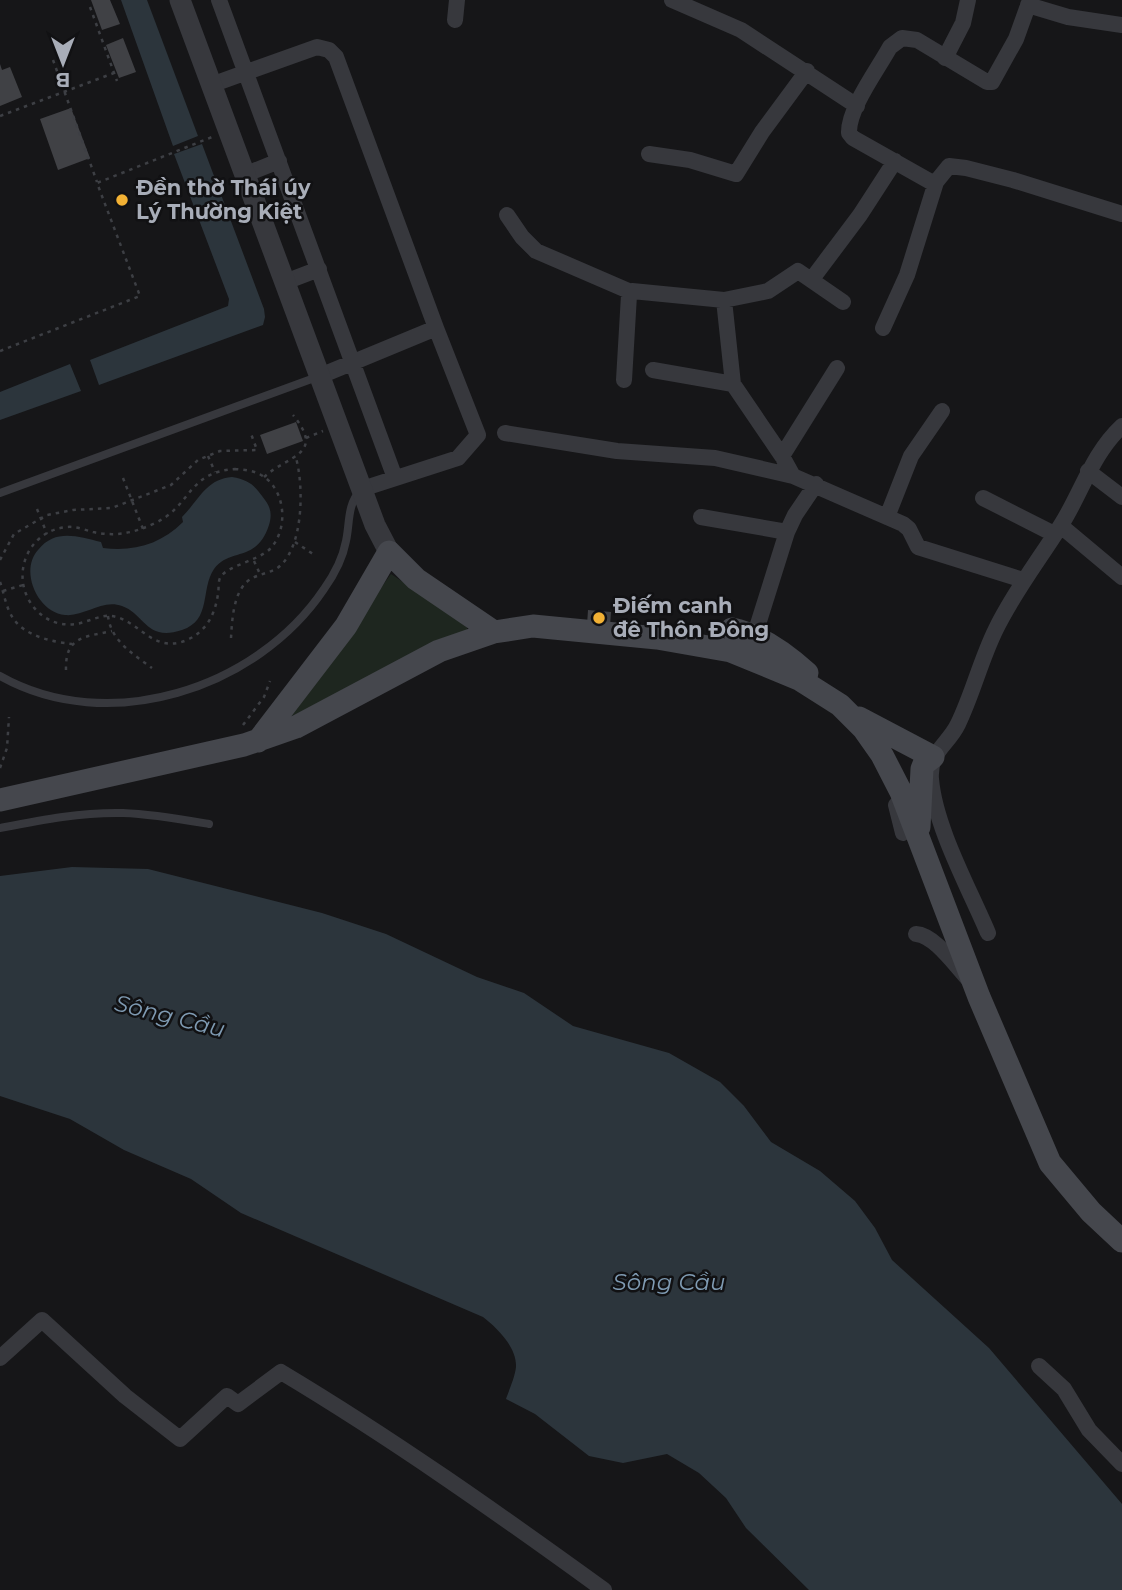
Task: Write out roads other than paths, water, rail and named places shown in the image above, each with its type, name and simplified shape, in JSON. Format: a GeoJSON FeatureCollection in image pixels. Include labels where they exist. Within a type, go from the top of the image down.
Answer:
{"type":"FeatureCollection","features":[{"type":"Feature","properties":{"kind":"main road"},"geometry":{"type":"LineString","coordinates":[[250,734],[346,626],[389,552],[416,579],[494,632]]}},
{"type":"Feature","properties":{"kind":"main road"},"geometry":{"type":"LineString","coordinates":[[0,800],[197,757],[250,734],[296,727],[439,651],[494,632],[533,626],[657,638],[731,651],[799,679],[831,699]]}},
{"type":"Feature","properties":{"kind":"main road"},"geometry":{"type":"LineString","coordinates":[[732,629],[754,637],[792,660],[852,716],[933,757],[922,769],[911,835]]}},
{"type":"Feature","properties":{"kind":"main road"},"geometry":{"type":"LineString","coordinates":[[852,716],[882,755],[901,792],[911,835],[1050,1163],[1091,1212],[1122,1241]]}},
{"type":"Feature","properties":{"kind":"street"},"geometry":{"type":"LineString","coordinates":[[180,0],[375,525],[389,552]]}},
{"type":"Feature","properties":{"kind":"street"},"geometry":{"type":"LineString","coordinates":[[219,0],[394,478]]}},
{"type":"Feature","properties":{"kind":"street"},"geometry":{"type":"LineString","coordinates":[[455,20],[457,0]]}},
{"type":"Feature","properties":{"kind":"street"},"geometry":{"type":"LineString","coordinates":[[672,0],[741,30],[857,106]]}},
{"type":"Feature","properties":{"kind":"street"},"geometry":{"type":"LineString","coordinates":[[945,58],[963,23],[968,0]]}},
{"type":"Feature","properties":{"kind":"street"},"geometry":{"type":"LineString","coordinates":[[936,182],[850,136],[849,126],[857,106],[891,47],[902,38],[917,40],[987,82],[992,82],[1016,38],[1029,3],[1068,17],[1122,25]]}},
{"type":"Feature","properties":{"kind":"street"},"geometry":{"type":"LineString","coordinates":[[211,85],[317,47],[329,50],[336,57],[478,435],[458,458],[362,489]]}},
{"type":"Feature","properties":{"kind":"street"},"geometry":{"type":"LineString","coordinates":[[649,154],[690,160],[738,174],[762,132],[807,71]]}},
{"type":"Feature","properties":{"kind":"street"},"geometry":{"type":"LineString","coordinates":[[244,175],[279,161]]}},
{"type":"Feature","properties":{"kind":"street"},"geometry":{"type":"LineString","coordinates":[[811,279],[860,215],[895,161]]}},
{"type":"Feature","properties":{"kind":"street"},"geometry":{"type":"LineString","coordinates":[[883,328],[907,275],[936,182],[949,166],[1013,180],[1122,214]]}},
{"type":"Feature","properties":{"kind":"street"},"geometry":{"type":"LineString","coordinates":[[507,215],[522,237],[536,251],[631,292],[638,290],[724,300],[768,292],[796,272],[800,272],[843,302]]}},
{"type":"Feature","properties":{"kind":"street"},"geometry":{"type":"LineString","coordinates":[[285,282],[319,269]]}},
{"type":"Feature","properties":{"kind":"street"},"geometry":{"type":"LineString","coordinates":[[624,380],[631,292]]}},
{"type":"Feature","properties":{"kind":"street"},"geometry":{"type":"LineString","coordinates":[[724,300],[733,384],[793,476]]}},
{"type":"Feature","properties":{"kind":"street"},"geometry":{"type":"LineString","coordinates":[[320,376],[436,328]]}},
{"type":"Feature","properties":{"kind":"street"},"geometry":{"type":"LineString","coordinates":[[782,456],[837,368]]}},
{"type":"Feature","properties":{"kind":"street"},"geometry":{"type":"LineString","coordinates":[[653,370],[733,384]]}},
{"type":"Feature","properties":{"kind":"street"},"geometry":{"type":"LineString","coordinates":[[887,517],[911,456],[942,411]]}},
{"type":"Feature","properties":{"kind":"street"},"geometry":{"type":"LineString","coordinates":[[988,933],[938,816],[931,778],[933,757],[957,726],[995,631],[1023,580],[1057,530],[1088,471],[1111,437],[1122,426]]}},
{"type":"Feature","properties":{"kind":"street"},"geometry":{"type":"LineString","coordinates":[[505,433],[617,450],[715,458],[793,476],[816,484],[909,529],[918,547],[1023,580]]}},
{"type":"Feature","properties":{"kind":"street"},"geometry":{"type":"LineString","coordinates":[[1088,471],[1122,497]]}},
{"type":"Feature","properties":{"kind":"street"},"geometry":{"type":"LineString","coordinates":[[754,637],[787,532],[816,484]]}},
{"type":"Feature","properties":{"kind":"street"},"geometry":{"type":"LineString","coordinates":[[983,498],[1057,530],[1122,577]]}},
{"type":"Feature","properties":{"kind":"street"},"geometry":{"type":"LineString","coordinates":[[701,517],[787,532]]}},
{"type":"Feature","properties":{"kind":"street"},"geometry":{"type":"LineString","coordinates":[[916,934],[922,934],[934,941],[975,985]]}},
{"type":"Feature","properties":{"kind":"street"},"geometry":{"type":"LineString","coordinates":[[0,1357],[42,1320],[125,1396],[180,1439],[228,1396],[238,1404],[281,1372],[357,1418],[477,1498],[604,1590]]}},
{"type":"Feature","properties":{"kind":"street"},"geometry":{"type":"LineString","coordinates":[[1039,1366],[1065,1389],[1089,1430],[1122,1464]]}},
{"type":"Feature","properties":{"kind":"lane"},"geometry":{"type":"LineString","coordinates":[[0,493],[320,376]]}},
{"type":"Feature","properties":{"kind":"lane"},"geometry":{"type":"LineString","coordinates":[[0,676],[26,688],[76,702],[120,703],[190,689],[222,675],[264,652],[298,624],[326,588],[342,555],[352,499],[362,489]]}},
{"type":"Feature","properties":{"kind":"lane"},"geometry":{"type":"LineString","coordinates":[[0,828],[67,816],[96,814],[159,816],[209,824]]}},
{"type":"Feature","properties":{"kind":"water"},"geometry":{"type":"Polygon","coordinates":[[[121,0],[147,0],[198,136],[173,146],[121,0]]]}},
{"type":"Feature","properties":{"kind":"water"},"geometry":{"type":"Polygon","coordinates":[[[202,144],[264,309],[263,325],[99,385],[90,360],[228,306],[229,299],[174,154],[202,144]]]}},
{"type":"Feature","properties":{"kind":"water"},"geometry":{"type":"Polygon","coordinates":[[[70,364],[81,391],[0,420],[0,392],[70,364]]]}},
{"type":"Feature","properties":{"kind":"water"},"geometry":{"type":"Polygon","coordinates":[[[232,477],[255,487],[270,509],[269,525],[258,545],[220,562],[214,569],[202,612],[191,625],[170,633],[153,630],[130,610],[114,604],[65,615],[47,607],[34,590],[30,569],[33,559],[38,550],[52,539],[60,536],[84,538],[101,542],[103,548],[114,549],[146,545],[175,530],[183,522],[182,517],[209,486],[232,477]]]}},
{"type":"Feature","properties":{"kind":"water","name":"Sông Cầu"},"geometry":{"type":"Polygon","coordinates":[[[72,867],[148,869],[322,913],[386,934],[477,977],[524,993],[573,1026],[669,1053],[720,1082],[744,1106],[771,1142],[820,1171],[855,1201],[875,1228],[892,1260],[989,1348],[1122,1504],[1122,1590],[809,1590],[746,1528],[726,1498],[699,1473],[667,1454],[623,1463],[589,1456],[535,1414],[506,1399],[516,1367],[513,1352],[505,1339],[483,1317],[241,1213],[191,1179],[124,1150],[70,1119],[0,1096],[0,876],[72,867]]]}},
{"type":"Feature","properties":{"kind":"place","name":"Đền thờ Thái úy Lý Thường Kiệt"},"geometry":{"type":"Point","coordinates":[122,200]}},
{"type":"Feature","properties":{"kind":"place","name":"Điếm canh đê Thôn Đông"},"geometry":{"type":"Point","coordinates":[599,618]}}]}
